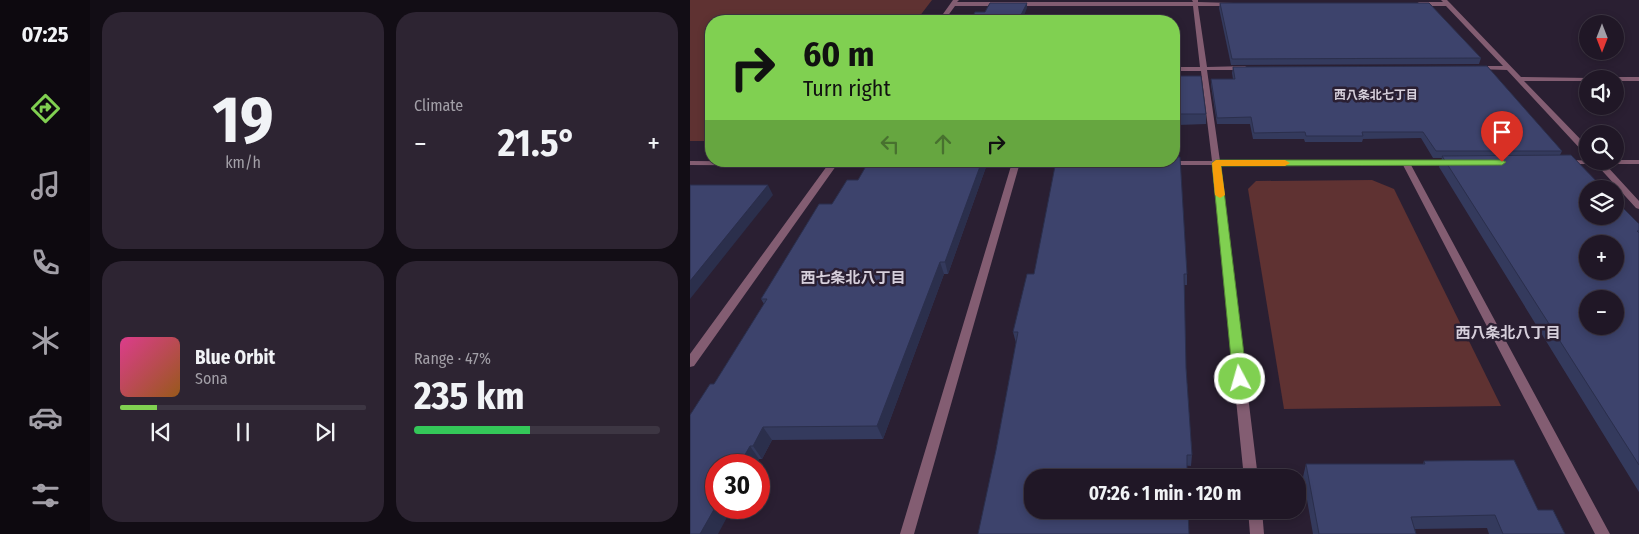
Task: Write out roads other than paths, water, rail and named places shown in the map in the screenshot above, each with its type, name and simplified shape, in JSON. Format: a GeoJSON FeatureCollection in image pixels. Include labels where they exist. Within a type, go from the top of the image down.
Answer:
{"type":"FeatureCollection","features":[{"type":"Feature","properties":{"kind":"street"},"geometry":{"type":"LineString","coordinates":[[945,15],[955,2],[1196,2],[1235,4]]}},
{"type":"Feature","properties":{"kind":"street"},"geometry":{"type":"LineString","coordinates":[[1196,2],[1250,469]]}},
{"type":"Feature","properties":{"kind":"street"},"geometry":{"type":"LineString","coordinates":[[1410,4],[1446,2],[1579,143]]}},
{"type":"Feature","properties":{"kind":"street"},"geometry":{"type":"LineString","coordinates":[[1180,69],[1253,68]]}},
{"type":"Feature","properties":{"kind":"street"},"geometry":{"type":"LineString","coordinates":[[1469,68],[1508,68]]}},
{"type":"Feature","properties":{"kind":"street"},"geometry":{"type":"LineString","coordinates":[[1519,80],[1579,80]]}},
{"type":"Feature","properties":{"kind":"street"},"geometry":{"type":"LineString","coordinates":[[1624,80],[1639,80]]}},
{"type":"Feature","properties":{"kind":"street"},"geometry":{"type":"LineString","coordinates":[[1559,162],[1579,162]]}},
{"type":"Feature","properties":{"kind":"street"},"geometry":{"type":"LineString","coordinates":[[1624,162],[1639,162]]}},
{"type":"Feature","properties":{"kind":"street"},"geometry":{"type":"LineString","coordinates":[[1180,163],[1463,163]]}},
{"type":"Feature","properties":{"kind":"street"},"geometry":{"type":"LineString","coordinates":[[1406,163],[1603,534]]}},
{"type":"Feature","properties":{"kind":"street"},"geometry":{"type":"LineString","coordinates":[[690,164],[705,164]]}},
{"type":"Feature","properties":{"kind":"street"},"geometry":{"type":"LineString","coordinates":[[690,363],[837,167]]}},
{"type":"Feature","properties":{"kind":"street"},"geometry":{"type":"LineString","coordinates":[[907,534],[1015,167]]}},
{"type":"Feature","properties":{"kind":"street"},"geometry":{"type":"LineString","coordinates":[[1605,170],[1639,206]]}},
{"type":"Feature","properties":{"kind":"street"},"geometry":{"type":"LineString","coordinates":[[1256,519],[1257,534]]}},
{"type":"Feature","properties":{"kind":"district","name":"西八条北七丁目"},"geometry":{"type":"Point","coordinates":[1376,95]}},
{"type":"Feature","properties":{"kind":"district","name":"西七条北八丁目"},"geometry":{"type":"Point","coordinates":[853,278]}},
{"type":"Feature","properties":{"kind":"district","name":"西八条北八丁目"},"geometry":{"type":"Point","coordinates":[1508,333]}}]}
